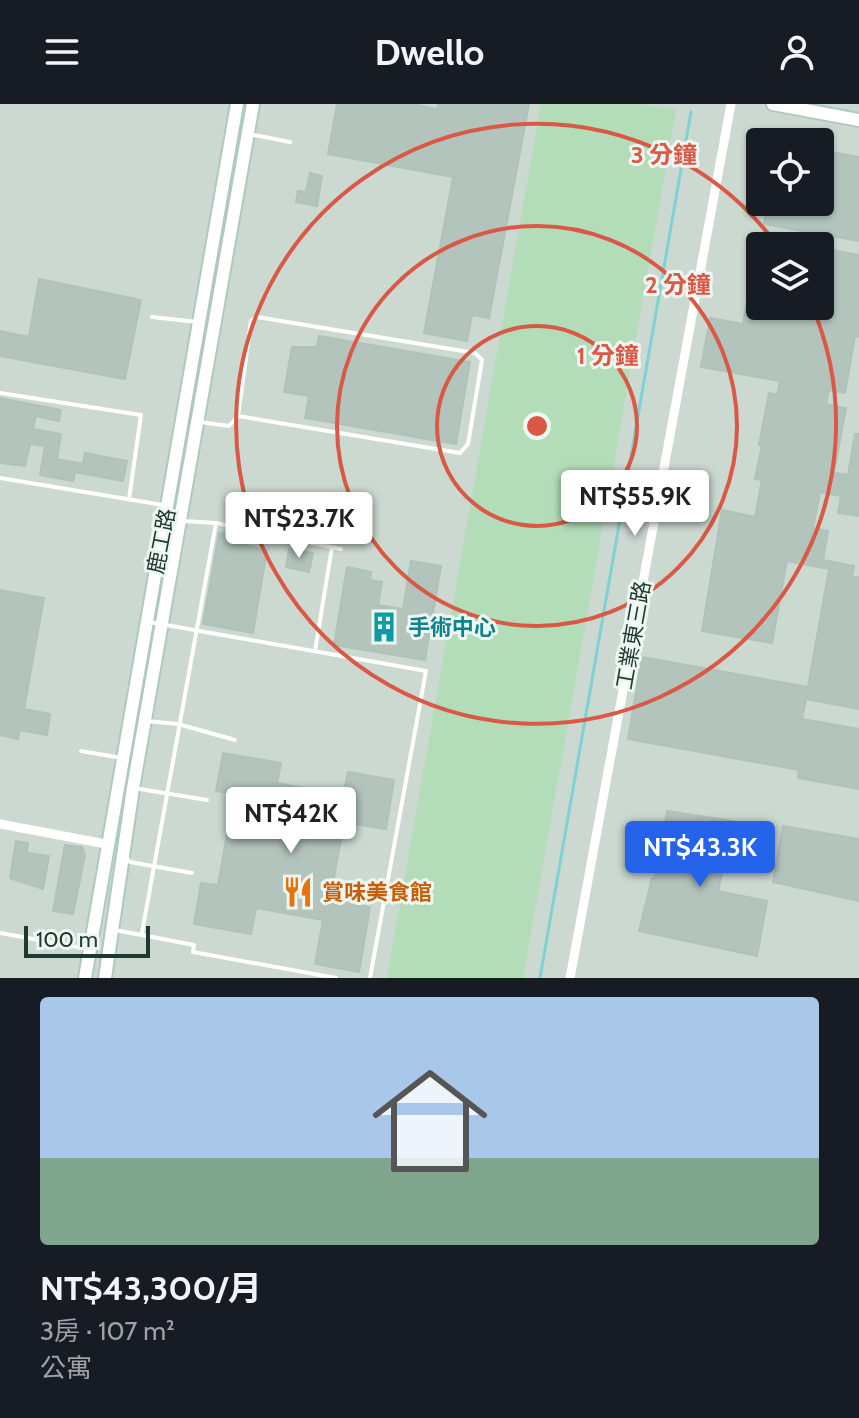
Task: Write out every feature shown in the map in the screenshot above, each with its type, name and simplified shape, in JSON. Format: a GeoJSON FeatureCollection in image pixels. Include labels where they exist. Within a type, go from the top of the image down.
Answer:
{"type":"FeatureCollection","features":[{"type":"Feature","properties":{"kind":"street","name":"鹿工路"},"geometry":{"type":"LineString","coordinates":[[85,978],[237,104]]}},
{"type":"Feature","properties":{"kind":"street","name":"鹿工路"},"geometry":{"type":"LineString","coordinates":[[105,978],[144,721],[253,104]]}},
{"type":"Feature","properties":{"kind":"street","name":"工業東三路"},"geometry":{"type":"LineString","coordinates":[[570,978],[731,104]]}},
{"type":"Feature","properties":{"kind":"street"},"geometry":{"type":"LineString","coordinates":[[773,104],[859,120]]}},
{"type":"Feature","properties":{"kind":"street"},"geometry":{"type":"LineString","coordinates":[[0,824],[106,844]]}},
{"type":"Feature","properties":{"kind":"lane"},"geometry":{"type":"LineString","coordinates":[[248,134],[290,142]]}},
{"type":"Feature","properties":{"kind":"lane"},"geometry":{"type":"LineString","coordinates":[[152,317],[200,322]]}},
{"type":"Feature","properties":{"kind":"lane"},"geometry":{"type":"LineString","coordinates":[[198,421],[229,426],[238,416],[251,321],[257,317],[475,353],[482,360],[468,444],[460,453],[238,416]]}},
{"type":"Feature","properties":{"kind":"lane"},"geometry":{"type":"LineString","coordinates":[[0,393],[141,415],[129,499]]}},
{"type":"Feature","properties":{"kind":"lane"},"geometry":{"type":"LineString","coordinates":[[0,478],[168,506]]}},
{"type":"Feature","properties":{"kind":"lane"},"geometry":{"type":"LineString","coordinates":[[181,521],[216,523],[341,549]]}},
{"type":"Feature","properties":{"kind":"lane"},"geometry":{"type":"LineString","coordinates":[[142,933],[216,523]]}},
{"type":"Feature","properties":{"kind":"lane"},"geometry":{"type":"LineString","coordinates":[[315,651],[332,547]]}},
{"type":"Feature","properties":{"kind":"lane"},"geometry":{"type":"LineString","coordinates":[[145,622],[426,671],[370,978]]}},
{"type":"Feature","properties":{"kind":"lane"},"geometry":{"type":"LineString","coordinates":[[144,721],[178,724],[235,740]]}},
{"type":"Feature","properties":{"kind":"lane"},"geometry":{"type":"LineString","coordinates":[[81,751],[122,758]]}},
{"type":"Feature","properties":{"kind":"lane"},"geometry":{"type":"LineString","coordinates":[[133,788],[207,800]]}},
{"type":"Feature","properties":{"kind":"lane"},"geometry":{"type":"LineString","coordinates":[[123,851],[130,862],[192,873]]}},
{"type":"Feature","properties":{"kind":"lane"},"geometry":{"type":"LineString","coordinates":[[113,928],[117,933],[142,933],[194,945],[193,952],[336,978]]}},
{"type":"Feature","properties":{"kind":"lane"},"geometry":{"type":"LineString","coordinates":[[0,933],[90,949]]}},
{"type":"Feature","properties":{"kind":"shaded area"},"geometry":{"type":"Polygon","coordinates":[[[0,104],[859,104],[859,978],[0,978],[0,104]]]}},
{"type":"Feature","properties":{"kind":"green space"},"geometry":{"type":"Polygon","coordinates":[[[541,104],[640,104],[676,110],[523,978],[387,978],[541,104]]]}},
{"type":"Feature","properties":{"kind":"building"},"geometry":{"type":"Polygon","coordinates":[[[337,104],[412,104],[437,109],[438,104],[529,104],[489,318],[472,315],[467,341],[424,333],[453,177],[328,154],[337,104]]]}},
{"type":"Feature","properties":{"kind":"building"},"geometry":{"type":"Polygon","coordinates":[[[834,153],[859,157],[859,241],[834,237],[834,232],[809,232],[764,224],[765,216],[834,216],[834,153]]]}},
{"type":"Feature","properties":{"kind":"building"},"geometry":{"type":"Polygon","coordinates":[[[310,173],[322,176],[317,206],[296,202],[298,191],[306,192],[310,173]]]}},
{"type":"Feature","properties":{"kind":"building"},"geometry":{"type":"Polygon","coordinates":[[[834,251],[859,255],[859,337],[855,336],[845,393],[829,390],[826,404],[846,408],[834,473],[848,475],[855,434],[859,434],[859,516],[838,513],[841,496],[820,492],[813,528],[828,531],[823,560],[854,566],[852,577],[859,577],[859,709],[806,699],[802,719],[859,729],[859,789],[798,778],[799,770],[628,739],[642,657],[808,687],[829,569],[787,561],[772,643],[702,631],[722,510],[755,517],[762,480],[755,479],[762,445],[759,445],[769,393],[777,395],[780,381],[701,367],[710,318],[743,324],[746,307],[746,320],[834,320],[834,251]]]}},
{"type":"Feature","properties":{"kind":"building"},"geometry":{"type":"Polygon","coordinates":[[[39,279],[141,300],[125,379],[0,356],[0,331],[29,337],[39,279]]]}},
{"type":"Feature","properties":{"kind":"building"},"geometry":{"type":"Polygon","coordinates":[[[319,336],[470,362],[456,444],[305,418],[309,396],[284,392],[292,347],[317,347],[319,336]]]}},
{"type":"Feature","properties":{"kind":"building"},"geometry":{"type":"Polygon","coordinates":[[[0,398],[61,410],[59,421],[36,416],[33,429],[61,434],[57,459],[83,464],[85,453],[127,461],[123,481],[75,472],[73,481],[40,475],[45,446],[30,444],[25,466],[0,463],[0,398]]]}},
{"type":"Feature","properties":{"kind":"building"},"geometry":{"type":"Polygon","coordinates":[[[219,533],[248,538],[247,546],[267,550],[253,633],[203,624],[219,533]]]}},
{"type":"Feature","properties":{"kind":"building"},"geometry":{"type":"Polygon","coordinates":[[[289,549],[313,553],[309,572],[286,567],[289,549]]]}},
{"type":"Feature","properties":{"kind":"building","name":"手術中心"},"geometry":{"type":"Polygon","coordinates":[[[411,561],[441,566],[425,660],[334,645],[347,567],[371,572],[370,580],[382,582],[378,605],[403,609],[411,561]]]}},
{"type":"Feature","properties":{"kind":"building"},"geometry":{"type":"Polygon","coordinates":[[[0,590],[44,598],[24,709],[50,714],[47,735],[20,730],[18,739],[0,735],[0,590]]]}},
{"type":"Feature","properties":{"kind":"building"},"geometry":{"type":"Polygon","coordinates":[[[223,753],[281,763],[277,783],[343,795],[348,772],[394,780],[386,829],[344,822],[330,900],[370,907],[359,972],[315,964],[323,920],[256,908],[251,934],[194,924],[201,883],[218,885],[234,794],[216,791],[223,753]]]}},
{"type":"Feature","properties":{"kind":"building"},"geometry":{"type":"Polygon","coordinates":[[[667,811],[734,821],[718,891],[767,901],[757,956],[639,931],[652,878],[655,878],[667,811]]]}},
{"type":"Feature","properties":{"kind":"building"},"geometry":{"type":"Polygon","coordinates":[[[783,826],[859,839],[859,901],[773,882],[783,826]]]}},
{"type":"Feature","properties":{"kind":"building"},"geometry":{"type":"Polygon","coordinates":[[[16,841],[28,843],[27,853],[49,856],[43,889],[10,878],[16,841]]]}},
{"type":"Feature","properties":{"kind":"building"},"geometry":{"type":"Polygon","coordinates":[[[65,845],[82,847],[85,855],[73,914],[53,911],[65,845]]]}},
{"type":"Feature","properties":{"kind":"waterway"},"geometry":{"type":"LineString","coordinates":[[540,978],[691,112]]}},
{"type":"Feature","properties":{"kind":"place","name":"手術中心"},"geometry":{"type":"Point","coordinates":[384,627]}},
{"type":"Feature","properties":{"kind":"place","name":"賞味美食館"},"geometry":{"type":"Point","coordinates":[298,892]}}]}
